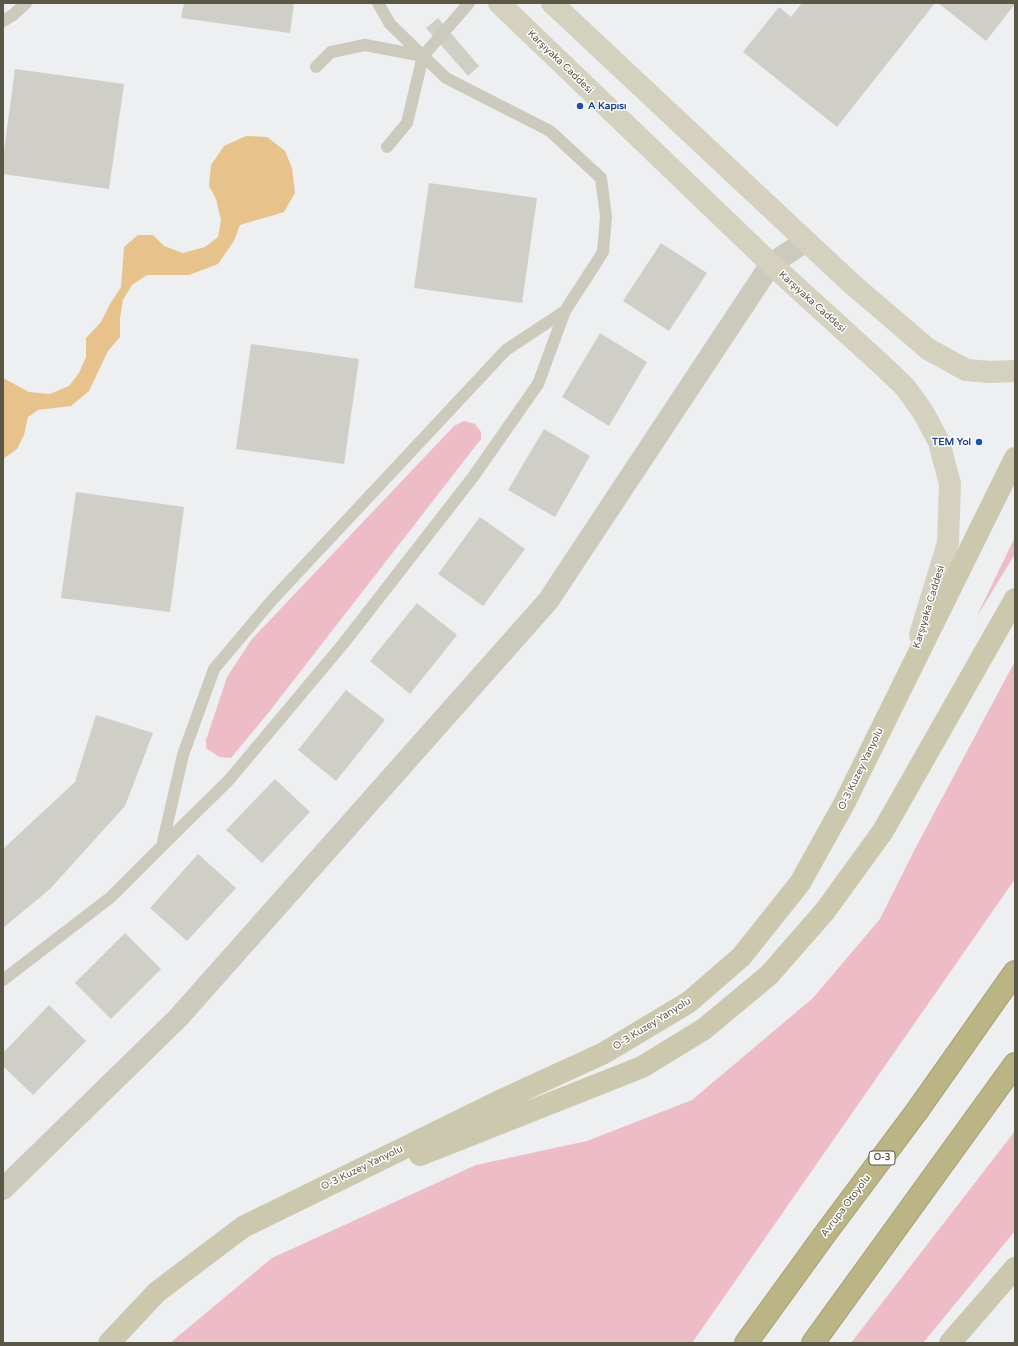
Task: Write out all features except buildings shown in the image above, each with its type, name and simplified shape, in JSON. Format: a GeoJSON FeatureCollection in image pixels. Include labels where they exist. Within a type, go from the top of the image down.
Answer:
{"type":"FeatureCollection","features":[{"type":"Feature","properties":{"kind":"highway","name":"Avrupa Otoyolu"},"geometry":{"type":"LineString","coordinates":[[746,1343],[917,1111],[1015,972]]}},
{"type":"Feature","properties":{"kind":"highway"},"geometry":{"type":"LineString","coordinates":[[813,1343],[1015,1064]]}},
{"type":"Feature","properties":{"kind":"main road","name":"Karşıyaka Caddesi"},"geometry":{"type":"LineString","coordinates":[[499,3],[771,264],[905,387],[923,412],[939,442],[950,484],[948,543],[907,676]]}},
{"type":"Feature","properties":{"kind":"main road"},"geometry":{"type":"LineString","coordinates":[[552,3],[806,242],[852,284],[928,349],[966,370],[990,372],[1015,371]]}},
{"type":"Feature","properties":{"kind":"main road","name":"O-3 Kuzey Yanyolu"},"geometry":{"type":"LineString","coordinates":[[109,1343],[157,1292],[243,1227],[506,1098],[604,1053],[689,1002],[741,957],[800,882],[845,802],[1015,458]]}},
{"type":"Feature","properties":{"kind":"main road"},"geometry":{"type":"LineString","coordinates":[[334,1182],[381,1171],[642,1067],[704,1029],[769,975],[825,911],[883,831],[1015,599]]}},
{"type":"Feature","properties":{"kind":"main road"},"geometry":{"type":"LineString","coordinates":[[950,1343],[1015,1268]]}},
{"type":"Feature","properties":{"kind":"street"},"geometry":{"type":"LineString","coordinates":[[3,1188],[178,1018],[548,601],[771,264],[806,242]]}},
{"type":"Feature","properties":{"kind":"lane"},"geometry":{"type":"LineString","coordinates":[[3,21],[13,15],[26,3]]}},
{"type":"Feature","properties":{"kind":"lane"},"geometry":{"type":"LineString","coordinates":[[3,980],[111,897],[234,774],[343,644],[473,477],[538,384],[565,311],[603,252],[606,216],[600,178],[550,131],[446,78],[390,24],[378,3]]}},
{"type":"Feature","properties":{"kind":"lane"},"geometry":{"type":"LineString","coordinates":[[387,147],[408,123],[423,56],[469,3]]}},
{"type":"Feature","properties":{"kind":"lane"},"geometry":{"type":"LineString","coordinates":[[316,67],[331,52],[365,44],[423,56]]}},
{"type":"Feature","properties":{"kind":"lane"},"geometry":{"type":"LineString","coordinates":[[162,846],[183,755],[214,670],[273,599],[506,350],[565,311]]}},
{"type":"Feature","properties":{"kind":"shaded area"},"geometry":{"type":"Polygon","coordinates":[[[246,136],[267,137],[285,151],[292,168],[295,193],[284,212],[240,225],[234,241],[218,264],[189,275],[147,275],[132,285],[123,300],[120,318],[120,337],[108,351],[89,391],[71,406],[38,410],[28,417],[24,435],[17,449],[3,459],[3,378],[29,392],[50,394],[69,386],[79,373],[86,357],[86,338],[101,322],[121,287],[124,247],[138,235],[153,235],[164,246],[183,253],[205,247],[218,237],[221,220],[216,199],[209,186],[211,165],[224,146],[246,136]]]}},
{"type":"Feature","properties":{"kind":"shaded area"},"geometry":{"type":"Polygon","coordinates":[[[464,421],[475,424],[481,432],[481,439],[269,712],[231,758],[219,757],[206,748],[206,740],[227,677],[252,639],[454,426],[464,421]]]}},
{"type":"Feature","properties":{"kind":"shaded area"},"geometry":{"type":"Polygon","coordinates":[[[1015,537],[1015,554],[976,618],[1015,537]]]}},
{"type":"Feature","properties":{"kind":"shaded area"},"geometry":{"type":"Polygon","coordinates":[[[1015,661],[1015,879],[692,1343],[170,1343],[272,1258],[476,1165],[587,1141],[692,1100],[813,998],[880,919],[915,849],[1015,661]]]}},
{"type":"Feature","properties":{"kind":"shaded area"},"geometry":{"type":"Polygon","coordinates":[[[1015,1131],[1015,1231],[923,1343],[851,1343],[1015,1131]]]}},
{"type":"Feature","properties":{"kind":"place","name":"A Kapısı"},"geometry":{"type":"Point","coordinates":[580,106]}},
{"type":"Feature","properties":{"kind":"place","name":"TEM Yol"},"geometry":{"type":"Point","coordinates":[979,442]}}]}
